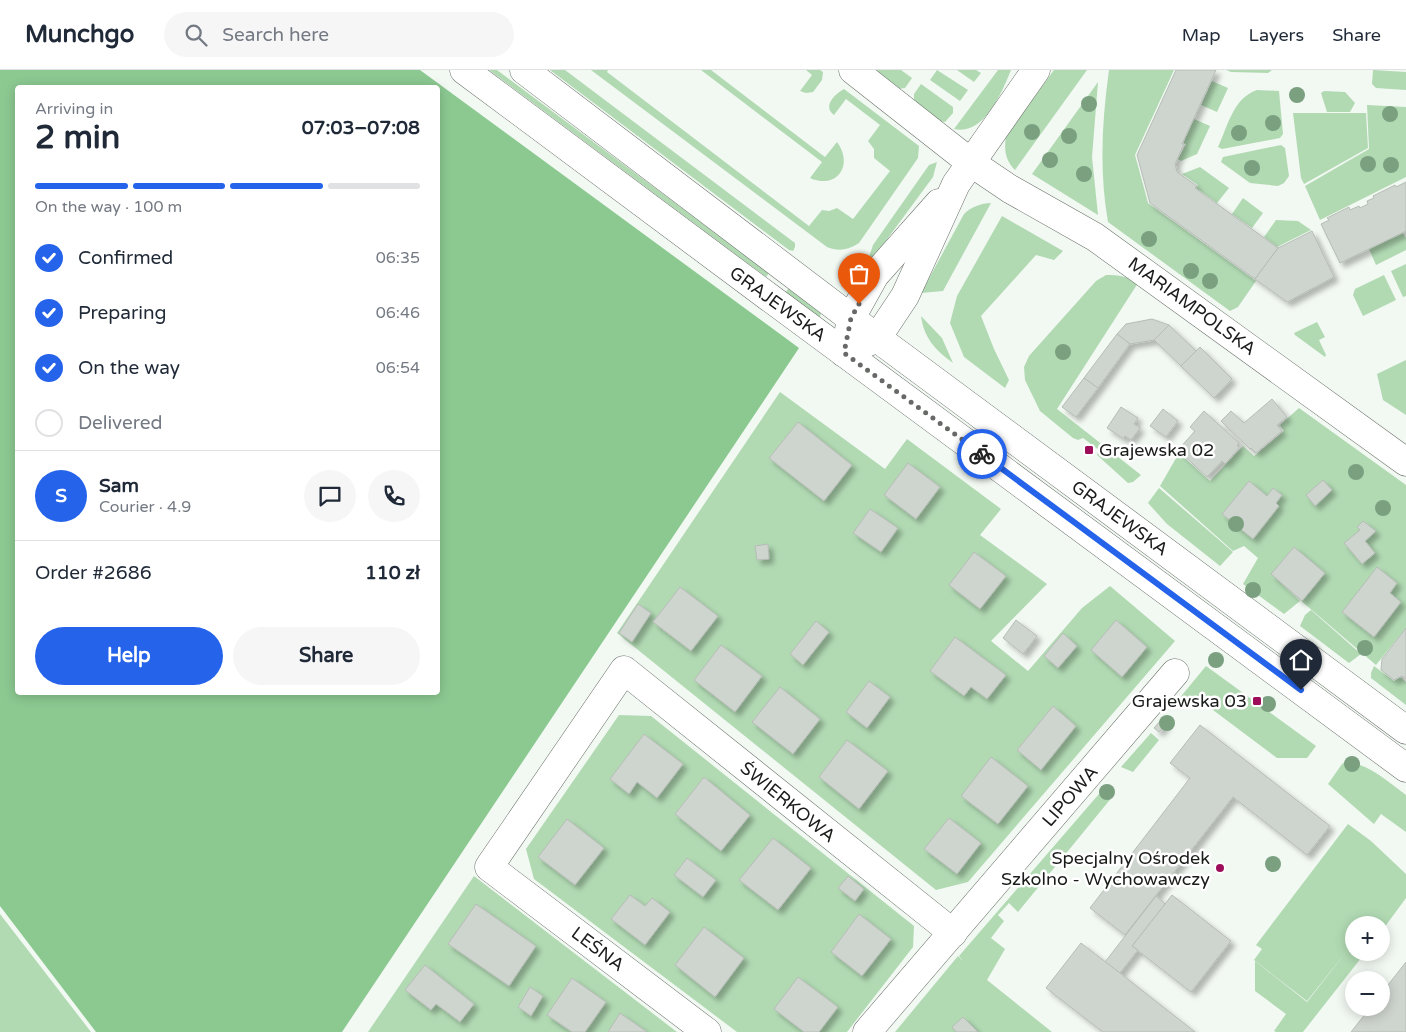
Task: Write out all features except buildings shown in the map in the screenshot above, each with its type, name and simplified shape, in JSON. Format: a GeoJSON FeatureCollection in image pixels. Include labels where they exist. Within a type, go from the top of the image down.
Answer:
{"type":"FeatureCollection","features":[{"type":"Feature","properties":{"kind":"street","name":"GRAJEWSKA"},"geometry":{"type":"LineString","coordinates":[[464,70],[1406,768]]}},
{"type":"Feature","properties":{"kind":"street","name":"GRAJEWSKA"},"geometry":{"type":"LineString","coordinates":[[524,70],[877,338],[1406,730]]}},
{"type":"Feature","properties":{"kind":"street","name":"MARIAMPOLSKA"},"geometry":{"type":"LineString","coordinates":[[852,70],[963,173],[1010,189],[1096,237],[1406,462]]}},
{"type":"Feature","properties":{"kind":"street"},"geometry":{"type":"LineString","coordinates":[[844,353],[851,318],[874,275],[963,173],[1036,70]]}},
{"type":"Feature","properties":{"kind":"street"},"geometry":{"type":"LineString","coordinates":[[844,353],[877,338],[906,296],[963,173]]}},
{"type":"Feature","properties":{"kind":"street","name":"LEŚNA"},"geometry":{"type":"LineString","coordinates":[[624,670],[489,866],[707,1032]]}},
{"type":"Feature","properties":{"kind":"street","name":"ŚWIERKOWA"},"geometry":{"type":"LineString","coordinates":[[624,670],[953,933]]}},
{"type":"Feature","properties":{"kind":"street","name":"LIPOWA"},"geometry":{"type":"LineString","coordinates":[[867,1032],[1175,673]]}},
{"type":"Feature","properties":{"kind":"green space"},"geometry":{"type":"Polygon","coordinates":[[[0,70],[420,70],[799,348],[342,1032],[96,1032],[0,906],[0,70]]]}},
{"type":"Feature","properties":{"kind":"green space"},"geometry":{"type":"Polygon","coordinates":[[[489,70],[497,70],[769,273],[766,277],[489,70]]]}},
{"type":"Feature","properties":{"kind":"green space"},"geometry":{"type":"Polygon","coordinates":[[[550,70],[565,70],[795,243],[793,251],[789,250],[550,70]]]}},
{"type":"Feature","properties":{"kind":"green space"},"geometry":{"type":"Polygon","coordinates":[[[591,70],[608,70],[607,72],[809,226],[822,210],[829,211],[837,208],[853,219],[890,171],[874,158],[874,149],[868,141],[880,125],[846,99],[834,115],[831,112],[829,108],[831,100],[840,91],[844,89],[919,146],[918,158],[859,243],[843,250],[831,249],[591,70]]]}},
{"type":"Feature","properties":{"kind":"green space"},"geometry":{"type":"Polygon","coordinates":[[[701,70],[711,70],[825,157],[837,142],[844,159],[840,173],[828,181],[810,178],[822,162],[701,70]]]}},
{"type":"Feature","properties":{"kind":"green space"},"geometry":{"type":"Polygon","coordinates":[[[806,70],[820,70],[823,72],[822,80],[813,92],[806,93],[800,91],[812,75],[806,70]]]}},
{"type":"Feature","properties":{"kind":"green space"},"geometry":{"type":"Polygon","coordinates":[[[873,70],[901,70],[912,78],[905,88],[898,89],[873,70]]]}},
{"type":"Feature","properties":{"kind":"green space"},"geometry":{"type":"Polygon","coordinates":[[[937,70],[968,90],[960,101],[930,80],[937,70]]]}},
{"type":"Feature","properties":{"kind":"green space"},"geometry":{"type":"Polygon","coordinates":[[[957,70],[976,70],[981,73],[974,82],[957,70]]]}},
{"type":"Feature","properties":{"kind":"green space"},"geometry":{"type":"Polygon","coordinates":[[[998,70],[1011,70],[1003,89],[990,110],[974,126],[965,129],[954,129],[998,70]]]}},
{"type":"Feature","properties":{"kind":"green space"},"geometry":{"type":"Polygon","coordinates":[[[1054,70],[1087,70],[1015,170],[1006,154],[1006,136],[1054,70]]]}},
{"type":"Feature","properties":{"kind":"green space"},"geometry":{"type":"Polygon","coordinates":[[[1109,70],[1174,70],[1135,155],[1148,203],[1256,281],[1238,307],[1230,311],[1108,222],[1103,183],[1103,146],[1109,70]]]}},
{"type":"Feature","properties":{"kind":"green space"},"geometry":{"type":"Polygon","coordinates":[[[1226,70],[1272,70],[1268,73],[1231,72],[1226,70]]]}},
{"type":"Feature","properties":{"kind":"green space"},"geometry":{"type":"Polygon","coordinates":[[[1373,70],[1406,72],[1406,90],[1376,88],[1372,84],[1373,70]]]}},
{"type":"Feature","properties":{"kind":"green space"},"geometry":{"type":"Polygon","coordinates":[[[1212,81],[1228,88],[1217,112],[1201,105],[1212,81]]]}},
{"type":"Feature","properties":{"kind":"green space"},"geometry":{"type":"Polygon","coordinates":[[[1098,82],[1092,157],[1098,215],[1032,174],[1098,82]]]}},
{"type":"Feature","properties":{"kind":"green space"},"geometry":{"type":"Polygon","coordinates":[[[921,84],[953,107],[953,113],[945,122],[940,121],[914,102],[914,94],[921,84]]]}},
{"type":"Feature","properties":{"kind":"green space"},"geometry":{"type":"Polygon","coordinates":[[[1257,90],[1279,91],[1283,134],[1280,138],[1222,149],[1218,147],[1237,106],[1242,99],[1257,90]]]}},
{"type":"Feature","properties":{"kind":"green space"},"geometry":{"type":"Polygon","coordinates":[[[1324,91],[1345,92],[1355,103],[1350,112],[1327,112],[1321,93],[1324,91]]]}},
{"type":"Feature","properties":{"kind":"green space"},"geometry":{"type":"Polygon","coordinates":[[[1367,105],[1406,107],[1406,177],[1320,220],[1305,186],[1369,149],[1367,105]]]}},
{"type":"Feature","properties":{"kind":"green space"},"geometry":{"type":"Polygon","coordinates":[[[1293,113],[1366,113],[1368,148],[1304,184],[1301,178],[1293,113]]]}},
{"type":"Feature","properties":{"kind":"green space"},"geometry":{"type":"Polygon","coordinates":[[[1194,119],[1210,126],[1197,154],[1181,161],[1178,159],[1186,144],[1183,143],[1194,119]]]}},
{"type":"Feature","properties":{"kind":"green space"},"geometry":{"type":"Polygon","coordinates":[[[1281,145],[1285,148],[1289,176],[1284,183],[1278,186],[1250,183],[1221,162],[1223,157],[1281,145]]]}},
{"type":"Feature","properties":{"kind":"green space"},"geometry":{"type":"Polygon","coordinates":[[[937,162],[933,177],[871,261],[869,257],[873,245],[929,165],[937,162]]]}},
{"type":"Feature","properties":{"kind":"green space"},"geometry":{"type":"Polygon","coordinates":[[[1200,167],[1229,188],[1217,203],[1196,188],[1198,185],[1182,174],[1200,167]]]}},
{"type":"Feature","properties":{"kind":"green space"},"geometry":{"type":"Polygon","coordinates":[[[1243,198],[1263,213],[1252,228],[1232,214],[1243,198]]]}},
{"type":"Feature","properties":{"kind":"green space"},"geometry":{"type":"Polygon","coordinates":[[[991,203],[943,291],[921,293],[964,214],[976,206],[991,203]]]}},
{"type":"Feature","properties":{"kind":"green space"},"geometry":{"type":"Polygon","coordinates":[[[1002,216],[1063,251],[1054,260],[1036,255],[981,316],[1009,380],[1005,388],[964,357],[950,323],[957,296],[1002,216]]]}},
{"type":"Feature","properties":{"kind":"green space"},"geometry":{"type":"Polygon","coordinates":[[[1276,220],[1298,221],[1311,230],[1277,247],[1264,237],[1276,220]]]}},
{"type":"Feature","properties":{"kind":"green space"},"geometry":{"type":"Polygon","coordinates":[[[1403,233],[1406,238],[1406,250],[1376,265],[1369,249],[1403,233]]]}},
{"type":"Feature","properties":{"kind":"green space"},"geometry":{"type":"Polygon","coordinates":[[[1406,264],[1406,296],[1403,297],[1391,271],[1406,264]]]}},
{"type":"Feature","properties":{"kind":"green space"},"geometry":{"type":"Polygon","coordinates":[[[1106,275],[1123,276],[1138,283],[1057,409],[1141,475],[1133,482],[1128,483],[1097,455],[1099,450],[1083,438],[1078,440],[1073,438],[1040,411],[1025,380],[1024,367],[1029,356],[1096,281],[1106,275]]]}},
{"type":"Feature","properties":{"kind":"green space"},"geometry":{"type":"Polygon","coordinates":[[[1384,275],[1396,300],[1363,316],[1353,295],[1355,289],[1384,275]]]}},
{"type":"Feature","properties":{"kind":"green space"},"geometry":{"type":"Polygon","coordinates":[[[790,287],[821,313],[820,317],[784,294],[790,287]]]}},
{"type":"Feature","properties":{"kind":"green space"},"geometry":{"type":"Polygon","coordinates":[[[921,316],[942,338],[953,363],[931,343],[922,324],[921,316]]]}},
{"type":"Feature","properties":{"kind":"green space"},"geometry":{"type":"Polygon","coordinates":[[[1317,322],[1325,337],[1319,340],[1326,355],[1325,357],[1294,333],[1317,322]]]}},
{"type":"Feature","properties":{"kind":"green space"},"geometry":{"type":"Polygon","coordinates":[[[1406,360],[1406,415],[1383,400],[1377,374],[1406,360]]]}},
{"type":"Feature","properties":{"kind":"green space"},"geometry":{"type":"Polygon","coordinates":[[[780,392],[885,469],[907,439],[1001,509],[980,535],[1047,584],[991,641],[1028,671],[1082,608],[1110,586],[1175,641],[968,882],[936,890],[617,633],[780,392]]]}},
{"type":"Feature","properties":{"kind":"green space"},"geometry":{"type":"Polygon","coordinates":[[[1299,408],[1406,485],[1406,628],[1376,665],[1279,582],[1300,601],[1284,614],[1243,584],[1258,558],[1244,546],[1233,551],[1160,486],[1179,453],[1210,481],[1243,446],[1254,456],[1284,431],[1280,425],[1299,408]]]}},
{"type":"Feature","properties":{"kind":"green space"},"geometry":{"type":"Polygon","coordinates":[[[1159,488],[1233,552],[1220,566],[1167,524],[1148,503],[1159,488]]]}},
{"type":"Feature","properties":{"kind":"green space"},"geometry":{"type":"Polygon","coordinates":[[[1311,610],[1361,654],[1349,663],[1300,626],[1305,615],[1311,610]]]}},
{"type":"Feature","properties":{"kind":"green space"},"geometry":{"type":"Polygon","coordinates":[[[1206,666],[1316,746],[1307,758],[1277,758],[1197,698],[1187,704],[1178,700],[1206,666]]]}},
{"type":"Feature","properties":{"kind":"green space"},"geometry":{"type":"Polygon","coordinates":[[[1374,666],[1394,681],[1400,677],[1406,682],[1406,705],[1371,678],[1374,666]]]}},
{"type":"Feature","properties":{"kind":"green space"},"geometry":{"type":"Polygon","coordinates":[[[619,715],[651,716],[914,926],[913,947],[847,1032],[737,1032],[534,879],[526,849],[619,715]]]}},
{"type":"Feature","properties":{"kind":"green space"},"geometry":{"type":"Polygon","coordinates":[[[1151,733],[1159,740],[1133,772],[1121,767],[1151,733]]]}},
{"type":"Feature","properties":{"kind":"green space"},"geometry":{"type":"Polygon","coordinates":[[[1346,761],[1371,770],[1406,795],[1406,832],[1381,814],[1374,824],[1328,784],[1346,761]]]}},
{"type":"Feature","properties":{"kind":"green space"},"geometry":{"type":"Polygon","coordinates":[[[1105,787],[1113,796],[1018,912],[1009,903],[998,915],[1004,921],[991,938],[1005,949],[987,980],[1052,1032],[895,1032],[958,956],[963,961],[959,956],[1105,787]]]}},
{"type":"Feature","properties":{"kind":"green space"},"geometry":{"type":"Polygon","coordinates":[[[1348,824],[1371,841],[1406,874],[1406,898],[1390,920],[1390,916],[1345,916],[1345,953],[1307,1001],[1254,960],[1262,949],[1256,945],[1348,824]]]}},
{"type":"Feature","properties":{"kind":"green space"},"geometry":{"type":"Polygon","coordinates":[[[474,876],[677,1032],[368,1032],[474,876]]]}},
{"type":"Feature","properties":{"kind":"green space"},"geometry":{"type":"Polygon","coordinates":[[[0,914],[91,1032],[0,1032],[0,914]]]}},
{"type":"Feature","properties":{"kind":"green space"},"geometry":{"type":"Polygon","coordinates":[[[1345,953],[1345,961],[1359,961],[1351,971],[1345,971],[1345,978],[1303,1032],[1276,1032],[1274,1031],[1286,1014],[1255,991],[1255,961],[1307,1002],[1345,953]]]}},
{"type":"Feature","properties":{"kind":"way so far"},"geometry":{"type":"LineString","coordinates":[[859,304],[851,318],[844,353],[982,454]]}},
{"type":"Feature","properties":{"kind":"place","name":"Grajewska 02"},"geometry":{"type":"Point","coordinates":[1089,450]}},
{"type":"Feature","properties":{"kind":"place","name":"Grajewska 03"},"geometry":{"type":"Point","coordinates":[1257,701]}},
{"type":"Feature","properties":{"kind":"place","name":"Specjalny Ośrodek Szkolno - Wychowawczy"},"geometry":{"type":"Point","coordinates":[1220,868]}},
{"type":"Feature","properties":{"kind":"route"},"geometry":{"type":"LineString","coordinates":[[982,454],[1301,690]]}}]}
